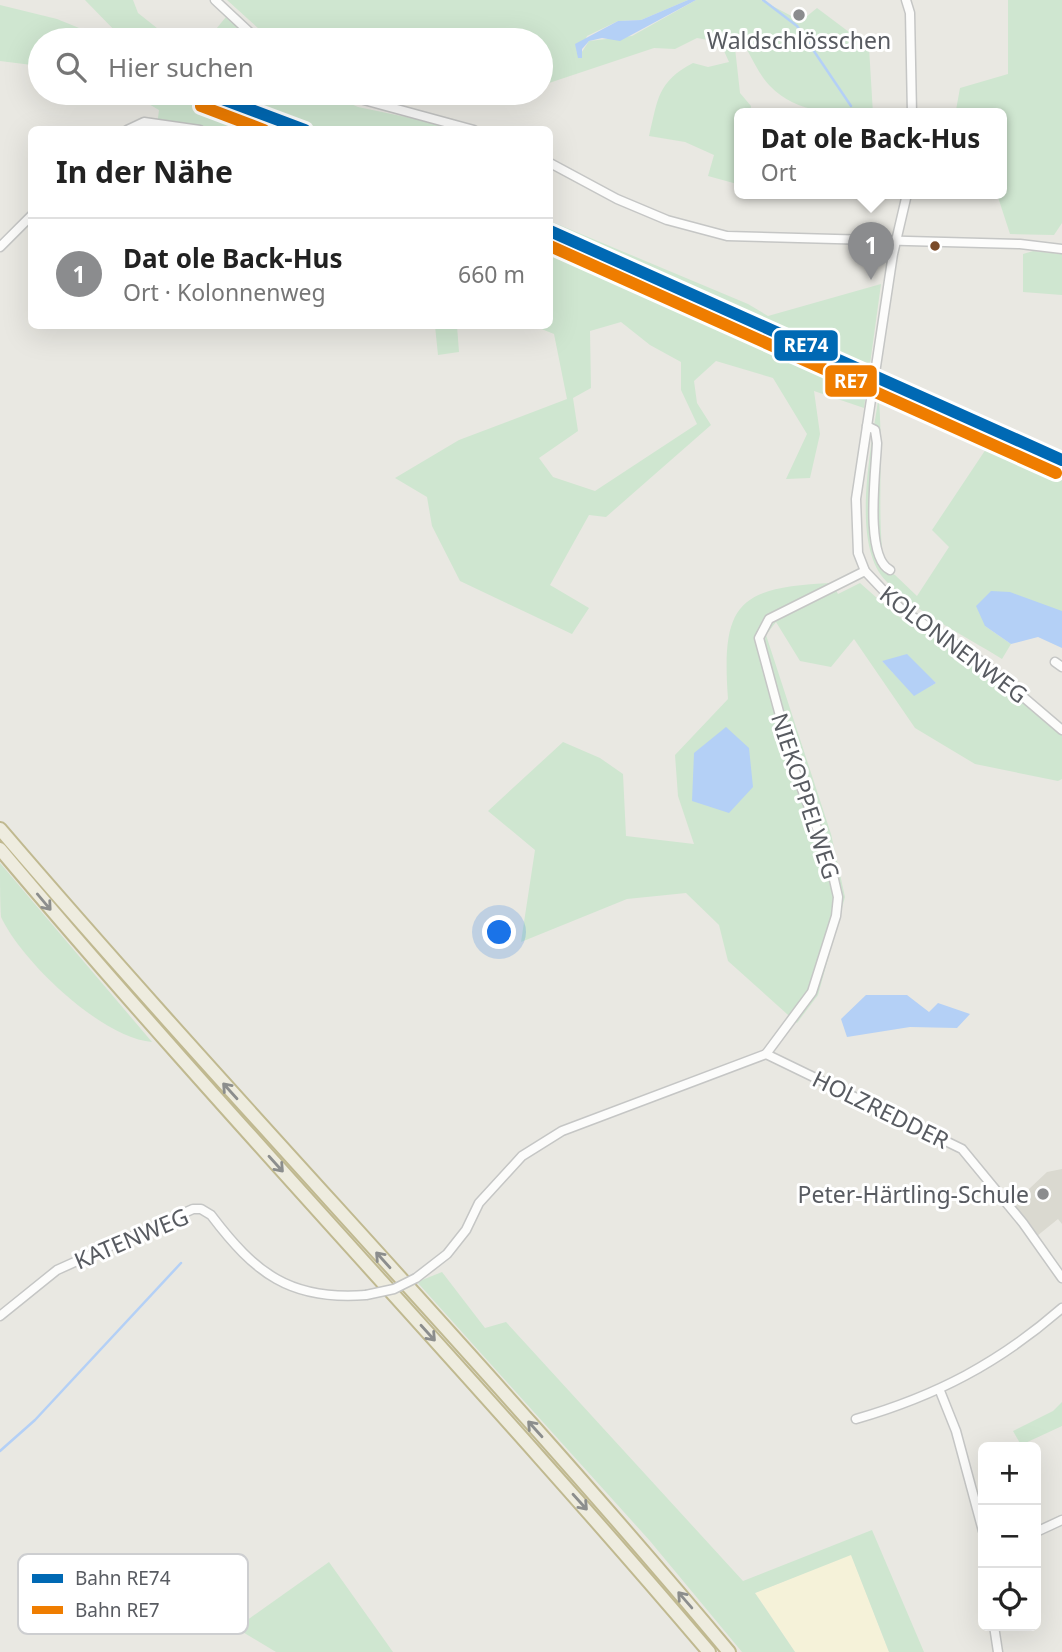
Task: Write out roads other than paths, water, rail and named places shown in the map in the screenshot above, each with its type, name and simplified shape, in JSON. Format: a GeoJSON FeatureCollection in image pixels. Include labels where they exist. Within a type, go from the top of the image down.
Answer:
{"type":"FeatureCollection","features":[{"type":"Feature","properties":{"kind":"highway"},"geometry":{"type":"LineString","coordinates":[[0,828],[188,1044],[568,1465],[729,1652]]}},
{"type":"Feature","properties":{"kind":"highway"},"geometry":{"type":"LineString","coordinates":[[0,849],[163,1038],[600,1524],[709,1652]]}},
{"type":"Feature","properties":{"kind":"street"},"geometry":{"type":"LineString","coordinates":[[215,0],[245,28]]}},
{"type":"Feature","properties":{"kind":"street"},"geometry":{"type":"LineString","coordinates":[[906,0],[910,13],[912,108]]}},
{"type":"Feature","properties":{"kind":"street"},"geometry":{"type":"LineString","coordinates":[[382,105],[459,126]]}},
{"type":"Feature","properties":{"kind":"street"},"geometry":{"type":"LineString","coordinates":[[245,126],[248,117]]}},
{"type":"Feature","properties":{"kind":"street"},"geometry":{"type":"LineString","coordinates":[[136,126],[144,122],[157,122],[178,126]]}},
{"type":"Feature","properties":{"kind":"street"},"geometry":{"type":"LineString","coordinates":[[553,165],[617,199],[696,230],[766,239],[1020,244],[1062,249]]}},
{"type":"Feature","properties":{"kind":"street","name":"KOLONNENWEG"},"geometry":{"type":"LineString","coordinates":[[905,199],[854,520],[858,552],[865,571],[901,609],[981,661],[1062,730]]}},
{"type":"Feature","properties":{"kind":"street"},"geometry":{"type":"LineString","coordinates":[[0,247],[28,219]]}},
{"type":"Feature","properties":{"kind":"street","name":"KOLONNENWEG"},"geometry":{"type":"LineString","coordinates":[[867,426],[875,430],[877,443],[874,517],[877,550],[885,568],[890,570]]}},
{"type":"Feature","properties":{"kind":"street","name":"NIEKOPPELWEG"},"geometry":{"type":"LineString","coordinates":[[766,1054],[812,992],[836,916],[838,897],[830,862],[791,759],[760,647],[760,630],[769,620],[865,571]]}},
{"type":"Feature","properties":{"kind":"street","name":"KATENWEG"},"geometry":{"type":"LineString","coordinates":[[0,1316],[57,1270],[193,1209],[201,1209],[211,1215],[262,1272],[280,1282],[338,1297],[394,1289],[416,1278],[447,1254],[466,1230],[479,1203],[522,1156],[562,1131],[766,1054]]}},
{"type":"Feature","properties":{"kind":"street","name":"HOLZREDDER"},"geometry":{"type":"LineString","coordinates":[[766,1054],[962,1149],[1023,1223],[1062,1278]]}},
{"type":"Feature","properties":{"kind":"street"},"geometry":{"type":"LineString","coordinates":[[856,1419],[940,1391],[1007,1352],[1062,1308]]}},
{"type":"Feature","properties":{"kind":"street"},"geometry":{"type":"LineString","coordinates":[[940,1391],[966,1465],[978,1512]]}},
{"type":"Feature","properties":{"kind":"street"},"geometry":{"type":"LineString","coordinates":[[1041,1530],[1062,1520]]}},
{"type":"Feature","properties":{"kind":"street"},"geometry":{"type":"LineString","coordinates":[[994,1631],[998,1652]]}},
{"type":"Feature","properties":{"kind":"water"},"geometry":{"type":"Polygon","coordinates":[[[688,0],[696,0],[620,41],[602,38],[589,41],[582,49],[582,58],[578,58],[575,44],[618,21],[641,20],[688,0]]]}},
{"type":"Feature","properties":{"kind":"water"},"geometry":{"type":"Polygon","coordinates":[[[991,591],[1010,592],[1062,611],[1062,648],[1038,637],[1011,644],[985,626],[976,606],[991,591]]]}},
{"type":"Feature","properties":{"kind":"water"},"geometry":{"type":"Polygon","coordinates":[[[907,654],[936,683],[914,696],[882,661],[907,654]]]}},
{"type":"Feature","properties":{"kind":"water"},"geometry":{"type":"Polygon","coordinates":[[[726,727],[749,748],[753,787],[729,813],[692,801],[694,753],[726,727]]]}},
{"type":"Feature","properties":{"kind":"water"},"geometry":{"type":"Polygon","coordinates":[[[866,995],[907,995],[929,1012],[938,1003],[970,1014],[957,1028],[910,1027],[847,1037],[841,1019],[866,995]]]}},
{"type":"Feature","properties":{"kind":"waterway"},"geometry":{"type":"LineString","coordinates":[[763,0],[797,26],[851,106]]}},
{"type":"Feature","properties":{"kind":"waterway"},"geometry":{"type":"LineString","coordinates":[[0,1451],[35,1420],[181,1263]]}},
{"type":"Feature","properties":{"kind":"rail line","name":"RE74"},"geometry":{"type":"LineString","coordinates":[[238,105],[294,126]]}},
{"type":"Feature","properties":{"kind":"rail line","name":"RE7"},"geometry":{"type":"LineString","coordinates":[[201,106],[254,126]]}},
{"type":"Feature","properties":{"kind":"rail line","name":"RE74"},"geometry":{"type":"LineString","coordinates":[[553,232],[1062,460]]}},
{"type":"Feature","properties":{"kind":"rail line","name":"RE7"},"geometry":{"type":"LineString","coordinates":[[553,247],[1056,473]]}},
{"type":"Feature","properties":{"kind":"place","name":"Waldschlösschen"},"geometry":{"type":"Point","coordinates":[799,15]}},
{"type":"Feature","properties":{"kind":"place","name":"Dat ole Back-Hus"},"geometry":{"type":"Point","coordinates":[871,280]}},
{"type":"Feature","properties":{"kind":"place","name":"Peter-Härtling-Schule"},"geometry":{"type":"Point","coordinates":[1043,1194]}}]}
